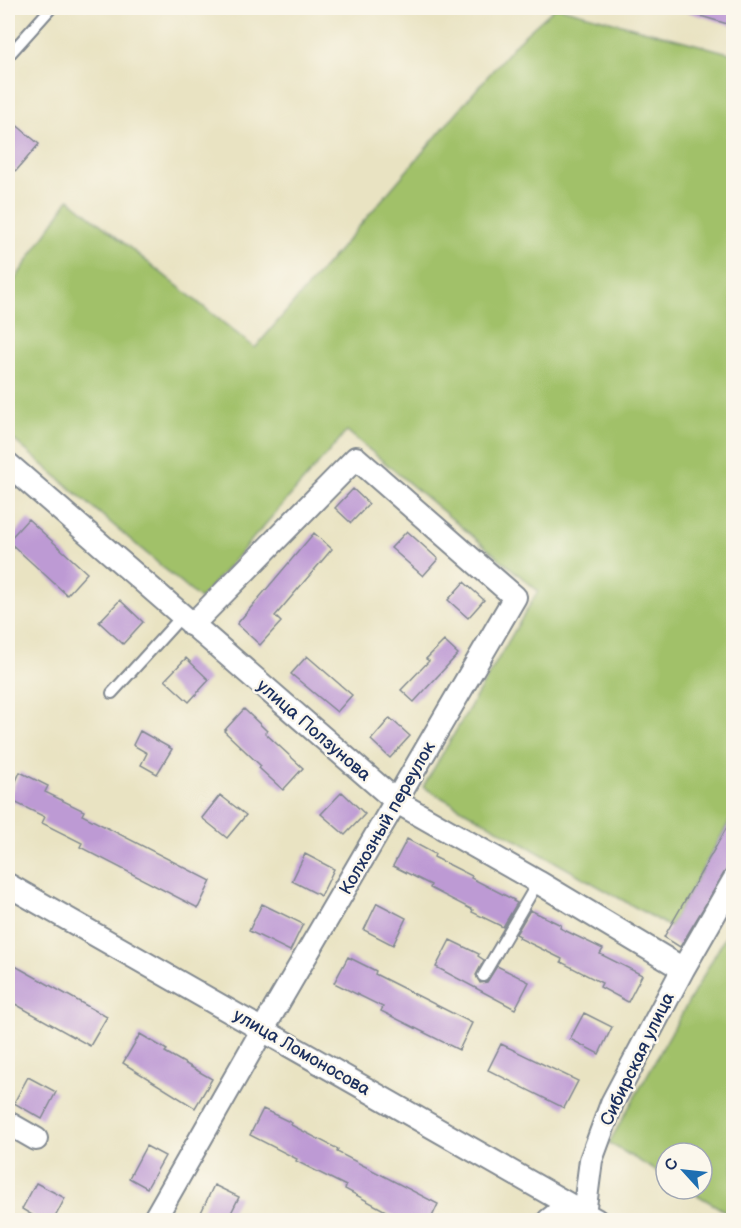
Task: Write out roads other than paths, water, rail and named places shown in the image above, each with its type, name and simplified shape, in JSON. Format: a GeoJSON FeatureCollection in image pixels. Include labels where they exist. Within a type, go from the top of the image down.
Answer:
{"type":"FeatureCollection","features":[{"type":"Feature","properties":{"kind":"street","name":"Колхозный переулок"},"geometry":{"type":"LineString","coordinates":[[154,1221],[514,597],[356,458],[187,620]]}},
{"type":"Feature","properties":{"kind":"street","name":"улица Ползунова"},"geometry":{"type":"LineString","coordinates":[[8,464],[397,802],[538,882],[682,969]]}},
{"type":"Feature","properties":{"kind":"street","name":"Сибирская улица"},"geometry":{"type":"LineString","coordinates":[[590,1217],[591,1160],[612,1103],[682,969],[734,880]]}},
{"type":"Feature","properties":{"kind":"street","name":"улица Ломоносова"},"geometry":{"type":"LineString","coordinates":[[8,885],[590,1217]]}},
{"type":"Feature","properties":{"kind":"street"},"geometry":{"type":"LineString","coordinates":[[8,1122],[36,1139]]}},
{"type":"Feature","properties":{"kind":"street"},"geometry":{"type":"LineString","coordinates":[[549,1221],[558,1213],[590,1217]]}},
{"type":"Feature","properties":{"kind":"lane"},"geometry":{"type":"LineString","coordinates":[[8,56],[51,8]]}},
{"type":"Feature","properties":{"kind":"lane"},"geometry":{"type":"LineString","coordinates":[[112,693],[187,620]]}},
{"type":"Feature","properties":{"kind":"lane"},"geometry":{"type":"LineString","coordinates":[[483,976],[538,882]]}}]}
